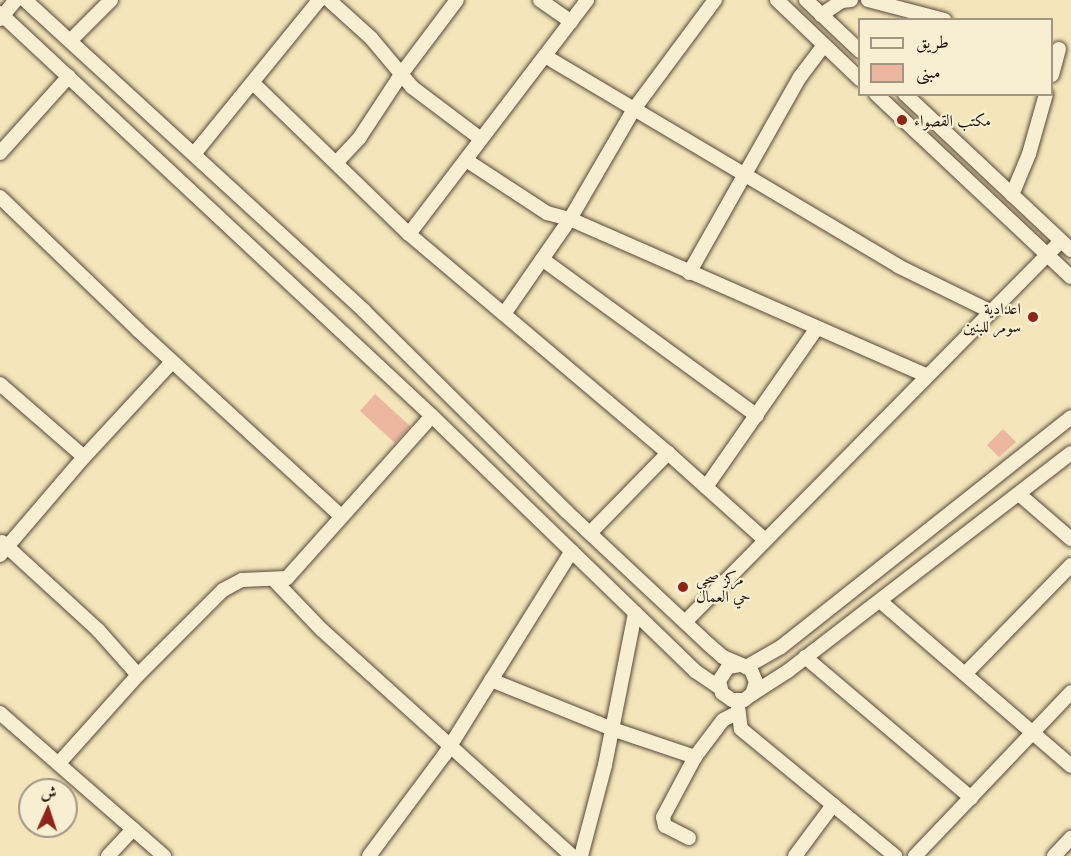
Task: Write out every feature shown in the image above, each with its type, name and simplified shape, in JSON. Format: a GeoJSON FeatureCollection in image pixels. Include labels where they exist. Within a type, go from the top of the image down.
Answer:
{"type":"FeatureCollection","features":[{"type":"Feature","properties":{"kind":"street"},"geometry":{"type":"LineString","coordinates":[[16,0],[1,16],[69,76],[432,416],[695,671],[719,687],[726,697],[738,707],[741,729],[895,856]]}},
{"type":"Feature","properties":{"kind":"street"},"geometry":{"type":"LineString","coordinates":[[25,0],[364,311],[590,533],[685,622],[723,657],[751,670],[756,682],[752,694]]}},
{"type":"Feature","properties":{"kind":"street"},"geometry":{"type":"LineString","coordinates":[[70,41],[111,0]]}},
{"type":"Feature","properties":{"kind":"street"},"geometry":{"type":"LineString","coordinates":[[194,154],[319,0]]}},
{"type":"Feature","properties":{"kind":"street"},"geometry":{"type":"LineString","coordinates":[[329,0],[371,38],[412,87],[481,139]]}},
{"type":"Feature","properties":{"kind":"street"},"geometry":{"type":"LineString","coordinates":[[336,163],[360,137],[402,73],[458,0]]}},
{"type":"Feature","properties":{"kind":"street"},"geometry":{"type":"LineString","coordinates":[[540,0],[571,22]]}},
{"type":"Feature","properties":{"kind":"street"},"geometry":{"type":"LineString","coordinates":[[409,234],[587,0]]}},
{"type":"Feature","properties":{"kind":"street"},"geometry":{"type":"LineString","coordinates":[[504,314],[570,219],[634,109],[715,0]]}},
{"type":"Feature","properties":{"kind":"street"},"geometry":{"type":"LineString","coordinates":[[777,0],[858,77]]}},
{"type":"Feature","properties":{"kind":"street"},"geometry":{"type":"LineString","coordinates":[[806,0],[855,47],[835,55]]}},
{"type":"Feature","properties":{"kind":"street"},"geometry":{"type":"LineString","coordinates":[[821,15],[842,1],[851,0]]}},
{"type":"Feature","properties":{"kind":"street"},"geometry":{"type":"LineString","coordinates":[[868,0],[936,18]]}},
{"type":"Feature","properties":{"kind":"street"},"geometry":{"type":"LineString","coordinates":[[689,273],[800,77],[824,45]]}},
{"type":"Feature","properties":{"kind":"street"},"geometry":{"type":"LineString","coordinates":[[1053,72],[1061,49]]}},
{"type":"Feature","properties":{"kind":"street"},"geometry":{"type":"LineString","coordinates":[[545,56],[744,176],[776,191],[898,266],[990,311]]}},
{"type":"Feature","properties":{"kind":"street"},"geometry":{"type":"LineString","coordinates":[[0,153],[69,76]]}},
{"type":"Feature","properties":{"kind":"street"},"geometry":{"type":"LineString","coordinates":[[253,83],[409,234],[668,453],[765,540]]}},
{"type":"Feature","properties":{"kind":"street"},"geometry":{"type":"LineString","coordinates":[[878,96],[1071,277]]}},
{"type":"Feature","properties":{"kind":"street"},"geometry":{"type":"LineString","coordinates":[[685,622],[1046,254],[1066,245],[907,96]]}},
{"type":"Feature","properties":{"kind":"street"},"geometry":{"type":"LineString","coordinates":[[1012,195],[1029,154],[1045,96]]}},
{"type":"Feature","properties":{"kind":"street"},"geometry":{"type":"LineString","coordinates":[[466,160],[547,213],[570,219],[927,376]]}},
{"type":"Feature","properties":{"kind":"street"},"geometry":{"type":"LineString","coordinates":[[0,197],[172,362],[341,516]]}},
{"type":"Feature","properties":{"kind":"street"},"geometry":{"type":"LineString","coordinates":[[542,259],[757,416]]}},
{"type":"Feature","properties":{"kind":"street"},"geometry":{"type":"LineString","coordinates":[[706,488],[818,328]]}},
{"type":"Feature","properties":{"kind":"street"},"geometry":{"type":"LineString","coordinates":[[138,675],[98,630],[2,548],[172,362]]}},
{"type":"Feature","properties":{"kind":"street"},"geometry":{"type":"LineString","coordinates":[[0,384],[84,457]]}},
{"type":"Feature","properties":{"kind":"street"},"geometry":{"type":"LineString","coordinates":[[59,763],[138,675],[223,590],[242,580],[287,578],[432,416]]}},
{"type":"Feature","properties":{"kind":"street"},"geometry":{"type":"LineString","coordinates":[[719,687],[724,670],[743,666],[781,647],[1071,417]]}},
{"type":"Feature","properties":{"kind":"street"},"geometry":{"type":"LineString","coordinates":[[590,533],[668,453]]}},
{"type":"Feature","properties":{"kind":"street"},"geometry":{"type":"LineString","coordinates":[[689,838],[665,826],[663,817],[694,757],[723,720],[752,694],[806,657],[1071,453]]}},
{"type":"Feature","properties":{"kind":"street"},"geometry":{"type":"LineString","coordinates":[[1019,494],[1071,539]]}},
{"type":"Feature","properties":{"kind":"street"},"geometry":{"type":"LineString","coordinates":[[369,856],[390,831],[451,744],[572,551]]}},
{"type":"Feature","properties":{"kind":"street"},"geometry":{"type":"LineString","coordinates":[[965,674],[1071,565]]}},
{"type":"Feature","properties":{"kind":"street"},"geometry":{"type":"LineString","coordinates":[[274,579],[322,630],[451,744],[572,856]]}},
{"type":"Feature","properties":{"kind":"street"},"geometry":{"type":"LineString","coordinates":[[880,601],[1071,766]]}},
{"type":"Feature","properties":{"kind":"street"},"geometry":{"type":"LineString","coordinates":[[581,856],[612,729],[635,613]]}},
{"type":"Feature","properties":{"kind":"street"},"geometry":{"type":"LineString","coordinates":[[806,657],[970,798]]}},
{"type":"Feature","properties":{"kind":"street"},"geometry":{"type":"LineString","coordinates":[[491,680],[612,729],[694,757]]}},
{"type":"Feature","properties":{"kind":"street"},"geometry":{"type":"LineString","coordinates":[[915,856],[1071,692]]}},
{"type":"Feature","properties":{"kind":"street"},"geometry":{"type":"LineString","coordinates":[[0,713],[164,856]]}},
{"type":"Feature","properties":{"kind":"street"},"geometry":{"type":"LineString","coordinates":[[795,856],[833,805]]}},
{"type":"Feature","properties":{"kind":"street"},"geometry":{"type":"LineString","coordinates":[[108,856],[133,829]]}},
{"type":"Feature","properties":{"kind":"street"},"geometry":{"type":"LineString","coordinates":[[1054,856],[1071,838]]}},
{"type":"Feature","properties":{"kind":"building"},"geometry":{"type":"Polygon","coordinates":[[[375,394],[410,426],[395,443],[360,411],[375,394]]]}},
{"type":"Feature","properties":{"kind":"building"},"geometry":{"type":"Polygon","coordinates":[[[1003,429],[1016,442],[999,457],[987,445],[1003,429]]]}},
{"type":"Feature","properties":{"kind":"place","name":"مكتب القصواء"},"geometry":{"type":"Point","coordinates":[902,120]}},
{"type":"Feature","properties":{"kind":"place","name":"اعدادية سومر للبنين"},"geometry":{"type":"Point","coordinates":[1033,317]}},
{"type":"Feature","properties":{"kind":"place","name":"مركز صحي حي العمال"},"geometry":{"type":"Point","coordinates":[683,587]}}]}
